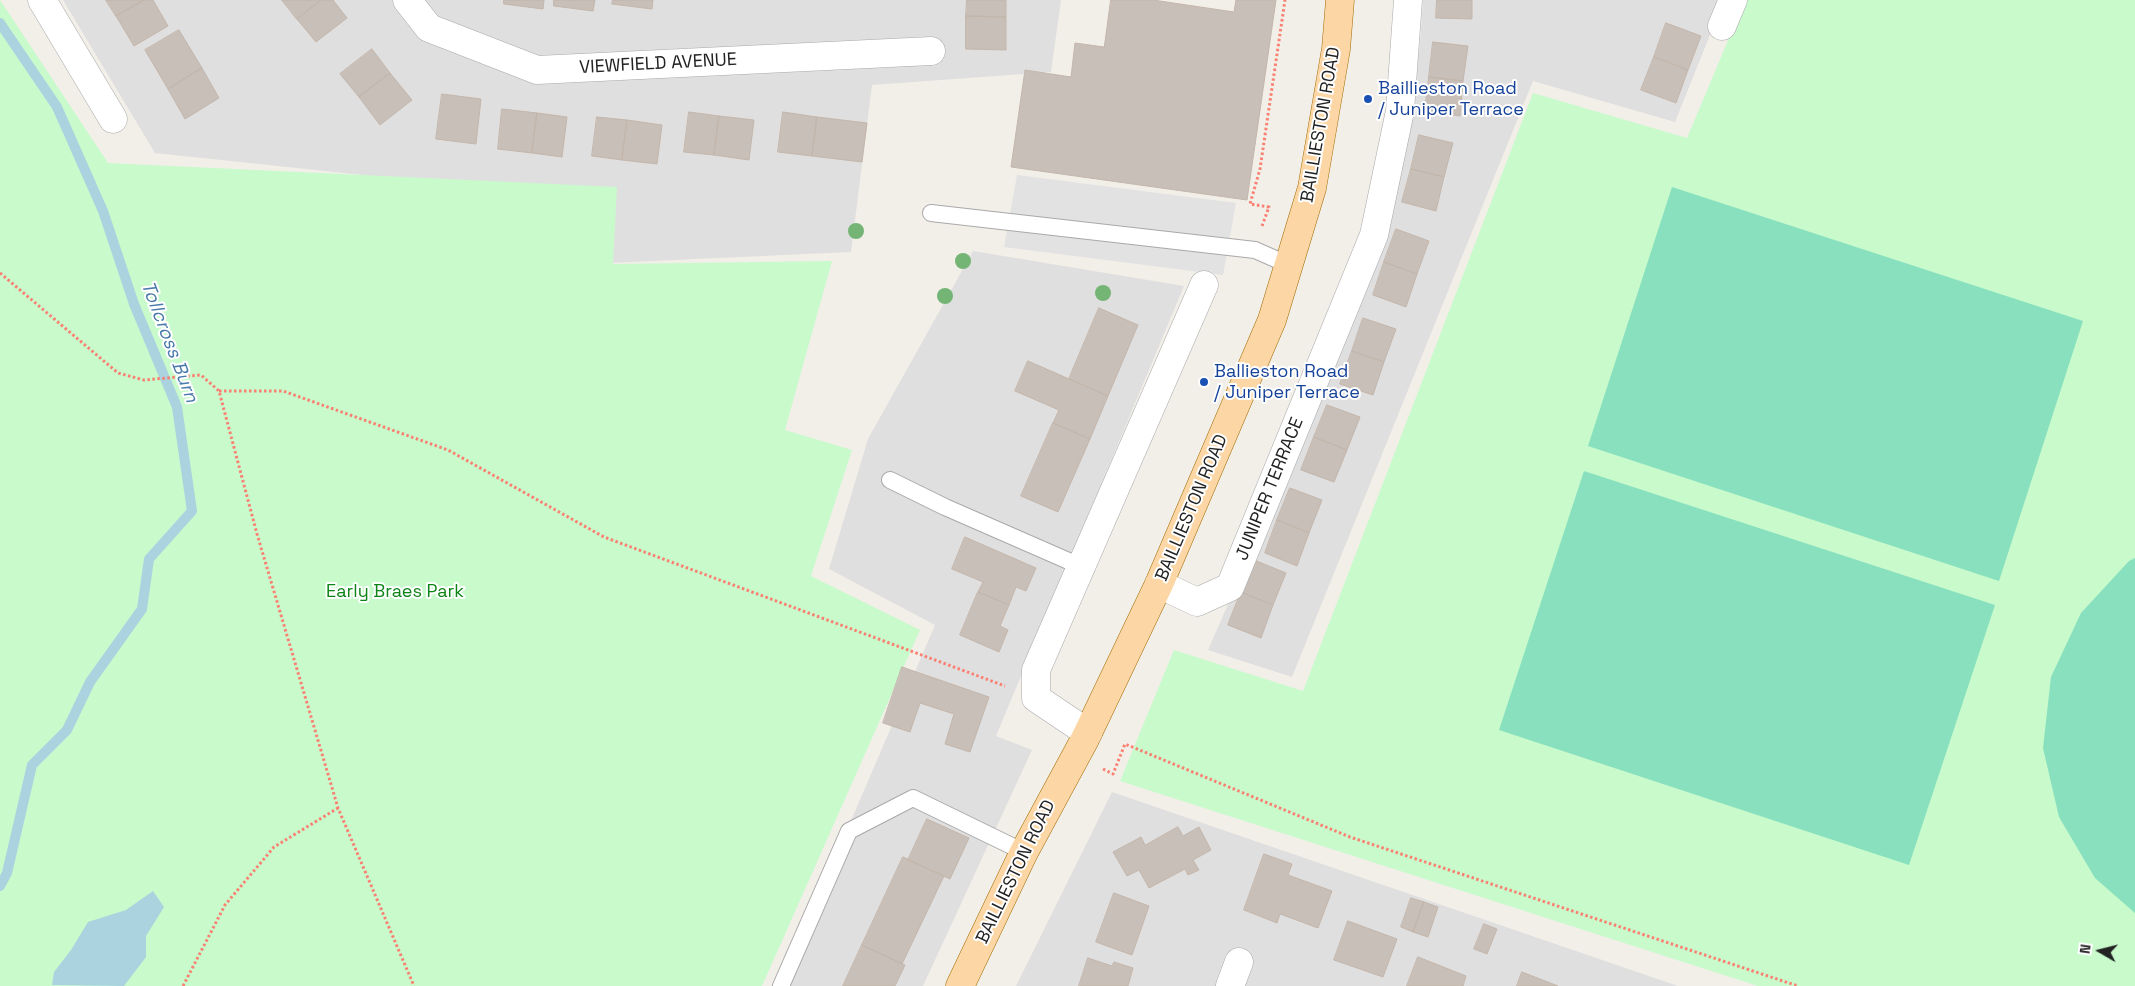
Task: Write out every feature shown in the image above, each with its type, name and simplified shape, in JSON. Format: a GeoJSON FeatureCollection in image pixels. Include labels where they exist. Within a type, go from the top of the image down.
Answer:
{"type":"FeatureCollection","features":[{"type":"Feature","properties":{"kind":"main road","name":"BAILLIESTON ROAD"},"geometry":{"type":"LineString","coordinates":[[960,986],[1024,852],[1082,744],[1159,584],[1272,320],[1312,188],[1336,50],[1340,0]]}},
{"type":"Feature","properties":{"kind":"street"},"geometry":{"type":"LineString","coordinates":[[42,0],[113,119]]}},
{"type":"Feature","properties":{"kind":"street","name":"VIEWFIELD AVENUE"},"geometry":{"type":"LineString","coordinates":[[407,0],[429,28],[537,70],[931,51]]}},
{"type":"Feature","properties":{"kind":"street","name":"JUNIPER TERRACE"},"geometry":{"type":"LineString","coordinates":[[1159,584],[1197,602],[1230,587],[1374,235],[1400,111],[1408,0]]}},
{"type":"Feature","properties":{"kind":"street"},"geometry":{"type":"LineString","coordinates":[[1722,26],[1733,0]]}},
{"type":"Feature","properties":{"kind":"street"},"geometry":{"type":"LineString","coordinates":[[1082,744],[1036,698],[1036,670],[1204,285]]}},
{"type":"Feature","properties":{"kind":"lane"},"geometry":{"type":"LineString","coordinates":[[931,213],[1254,250],[1289,264]]}},
{"type":"Feature","properties":{"kind":"lane"},"geometry":{"type":"LineString","coordinates":[[890,480],[945,507],[1080,566]]}},
{"type":"Feature","properties":{"kind":"lane"},"geometry":{"type":"LineString","coordinates":[[782,986],[849,831],[913,798],[1024,852]]}},
{"type":"Feature","properties":{"kind":"path"},"geometry":{"type":"LineString","coordinates":[[1254,250],[1269,207],[1250,204],[1260,169],[1285,0]]}},
{"type":"Feature","properties":{"kind":"path"},"geometry":{"type":"LineString","coordinates":[[0,272],[118,373],[144,380],[201,375],[219,391],[257,534],[338,808],[414,986]]}},
{"type":"Feature","properties":{"kind":"path"},"geometry":{"type":"LineString","coordinates":[[219,391],[283,391],[448,450],[604,536],[1036,698]]}},
{"type":"Feature","properties":{"kind":"path"},"geometry":{"type":"LineString","coordinates":[[1082,744],[1113,774],[1125,744],[1350,837],[1798,986]]}},
{"type":"Feature","properties":{"kind":"path"},"geometry":{"type":"LineString","coordinates":[[183,986],[225,905],[274,847],[338,808]]}},
{"type":"Feature","properties":{"kind":"shaded area"},"geometry":{"type":"Polygon","coordinates":[[[63,0],[1061,0],[1051,72],[872,85],[851,252],[563,265],[571,197],[155,153],[63,0]]]}},
{"type":"Feature","properties":{"kind":"shaded area"},"geometry":{"type":"Polygon","coordinates":[[[1423,0],[1724,0],[1675,122],[1533,81],[1292,677],[1208,650],[1340,349],[1392,205],[1420,43],[1423,0]]]}},
{"type":"Feature","properties":{"kind":"shaded area"},"geometry":{"type":"Polygon","coordinates":[[[1017,175],[1236,203],[1223,275],[1004,247],[1017,175]]]}},
{"type":"Feature","properties":{"kind":"shaded area"},"geometry":{"type":"Polygon","coordinates":[[[973,251],[1184,286],[996,736],[1032,750],[923,986],[780,986],[935,625],[829,569],[868,439],[973,251]]]}},
{"type":"Feature","properties":{"kind":"shaded area"},"geometry":{"type":"Polygon","coordinates":[[[1112,792],[1678,986],[1016,986],[1112,792]]]}},
{"type":"Feature","properties":{"kind":"green space","name":"Early Braes Park"},"geometry":{"type":"Polygon","coordinates":[[[0,0],[108,163],[617,187],[613,264],[832,261],[785,430],[852,450],[811,576],[920,630],[762,986],[0,986],[0,0]]]}},
{"type":"Feature","properties":{"kind":"green space"},"geometry":{"type":"Polygon","coordinates":[[[1745,0],[2135,0],[2135,986],[1758,986],[1120,781],[1174,650],[1303,691],[1533,93],[1687,138],[1745,0]]]}},
{"type":"Feature","properties":{"kind":"green space"},"geometry":{"type":"Polygon","coordinates":[[[1672,187],[2083,321],[1999,581],[1588,446],[1672,187]]]}},
{"type":"Feature","properties":{"kind":"green space"},"geometry":{"type":"Polygon","coordinates":[[[1584,471],[1995,605],[1909,865],[1499,730],[1584,471]]]}},
{"type":"Feature","properties":{"kind":"green space"},"geometry":{"type":"Polygon","coordinates":[[[2135,558],[2135,913],[2095,878],[2059,817],[2043,748],[2051,677],[2081,613],[2129,561],[2135,558]]]}},
{"type":"Feature","properties":{"kind":"water"},"geometry":{"type":"Polygon","coordinates":[[[153,891],[164,907],[146,936],[146,957],[124,986],[52,985],[54,972],[71,950],[88,922],[126,910],[153,891]]]}},
{"type":"Feature","properties":{"kind":"building"},"geometry":{"type":"Polygon","coordinates":[[[106,0],[144,0],[116,16],[106,0]]]}},
{"type":"Feature","properties":{"kind":"building"},"geometry":{"type":"Polygon","coordinates":[[[144,0],[153,0],[168,26],[134,46],[116,16],[144,0]]]}},
{"type":"Feature","properties":{"kind":"building"},"geometry":{"type":"Polygon","coordinates":[[[282,0],[321,0],[297,19],[282,0]]]}},
{"type":"Feature","properties":{"kind":"building"},"geometry":{"type":"Polygon","coordinates":[[[321,0],[333,0],[347,18],[316,42],[297,19],[321,0]]]}},
{"type":"Feature","properties":{"kind":"building"},"geometry":{"type":"Polygon","coordinates":[[[504,0],[544,0],[543,9],[504,4],[504,0]]]}},
{"type":"Feature","properties":{"kind":"building"},"geometry":{"type":"Polygon","coordinates":[[[554,0],[595,0],[593,11],[554,6],[554,0]]]}},
{"type":"Feature","properties":{"kind":"building"},"geometry":{"type":"Polygon","coordinates":[[[613,0],[653,0],[652,9],[612,4],[613,0]]]}},
{"type":"Feature","properties":{"kind":"building"},"geometry":{"type":"Polygon","coordinates":[[[967,0],[1006,0],[1006,17],[966,16],[967,0]]]}},
{"type":"Feature","properties":{"kind":"building"},"geometry":{"type":"Polygon","coordinates":[[[1111,0],[1153,0],[1234,12],[1236,0],[1276,0],[1247,200],[1011,167],[1025,70],[1071,77],[1075,43],[1104,47],[1111,0]]]}},
{"type":"Feature","properties":{"kind":"building"},"geometry":{"type":"Polygon","coordinates":[[[1437,0],[1472,0],[1472,19],[1436,18],[1437,0]]]}},
{"type":"Feature","properties":{"kind":"building"},"geometry":{"type":"Polygon","coordinates":[[[966,16],[1006,17],[1006,50],[966,49],[966,16]]]}},
{"type":"Feature","properties":{"kind":"building"},"geometry":{"type":"Polygon","coordinates":[[[1666,23],[1701,36],[1688,70],[1654,57],[1666,23]]]}},
{"type":"Feature","properties":{"kind":"building"},"geometry":{"type":"Polygon","coordinates":[[[179,30],[202,68],[168,89],[145,50],[179,30]]]}},
{"type":"Feature","properties":{"kind":"building"},"geometry":{"type":"Polygon","coordinates":[[[1433,42],[1468,46],[1463,81],[1429,77],[1433,42]]]}},
{"type":"Feature","properties":{"kind":"building"},"geometry":{"type":"Polygon","coordinates":[[[372,49],[390,73],[359,97],[340,74],[372,49]]]}},
{"type":"Feature","properties":{"kind":"building"},"geometry":{"type":"Polygon","coordinates":[[[1654,57],[1688,70],[1676,103],[1641,90],[1654,57]]]}},
{"type":"Feature","properties":{"kind":"building"},"geometry":{"type":"Polygon","coordinates":[[[202,68],[219,98],[185,119],[168,89],[202,68]]]}},
{"type":"Feature","properties":{"kind":"building"},"geometry":{"type":"Polygon","coordinates":[[[390,73],[412,100],[380,125],[359,97],[390,73]]]}},
{"type":"Feature","properties":{"kind":"building"},"geometry":{"type":"Polygon","coordinates":[[[1429,77],[1463,81],[1460,116],[1425,111],[1429,77]]]}},
{"type":"Feature","properties":{"kind":"building"},"geometry":{"type":"Polygon","coordinates":[[[442,94],[481,99],[476,144],[436,139],[442,94]]]}},
{"type":"Feature","properties":{"kind":"building"},"geometry":{"type":"Polygon","coordinates":[[[502,109],[537,113],[532,153],[498,149],[502,109]]]}},
{"type":"Feature","properties":{"kind":"building"},"geometry":{"type":"Polygon","coordinates":[[[689,112],[719,116],[714,155],[684,152],[689,112]]]}},
{"type":"Feature","properties":{"kind":"building"},"geometry":{"type":"Polygon","coordinates":[[[783,112],[817,117],[812,156],[778,152],[783,112]]]}},
{"type":"Feature","properties":{"kind":"building"},"geometry":{"type":"Polygon","coordinates":[[[537,113],[567,117],[562,157],[532,153],[537,113]]]}},
{"type":"Feature","properties":{"kind":"building"},"geometry":{"type":"Polygon","coordinates":[[[719,116],[754,120],[749,160],[714,155],[719,116]]]}},
{"type":"Feature","properties":{"kind":"building"},"geometry":{"type":"Polygon","coordinates":[[[597,117],[627,120],[622,160],[592,156],[597,117]]]}},
{"type":"Feature","properties":{"kind":"building"},"geometry":{"type":"Polygon","coordinates":[[[817,117],[867,123],[862,162],[812,156],[817,117]]]}},
{"type":"Feature","properties":{"kind":"building"},"geometry":{"type":"Polygon","coordinates":[[[627,120],[662,125],[657,164],[622,160],[627,120]]]}},
{"type":"Feature","properties":{"kind":"building"},"geometry":{"type":"Polygon","coordinates":[[[1419,135],[1453,143],[1444,177],[1411,169],[1419,135]]]}},
{"type":"Feature","properties":{"kind":"building"},"geometry":{"type":"Polygon","coordinates":[[[1411,169],[1444,177],[1436,211],[1402,202],[1411,169]]]}},
{"type":"Feature","properties":{"kind":"building"},"geometry":{"type":"Polygon","coordinates":[[[1396,229],[1429,241],[1417,274],[1384,262],[1396,229]]]}},
{"type":"Feature","properties":{"kind":"building"},"geometry":{"type":"Polygon","coordinates":[[[1384,262],[1417,274],[1406,307],[1373,295],[1384,262]]]}},
{"type":"Feature","properties":{"kind":"building"},"geometry":{"type":"Polygon","coordinates":[[[1099,308],[1138,325],[1108,396],[1069,379],[1099,308]]]}},
{"type":"Feature","properties":{"kind":"building"},"geometry":{"type":"Polygon","coordinates":[[[1363,318],[1396,329],[1384,362],[1352,351],[1363,318]]]}},
{"type":"Feature","properties":{"kind":"building"},"geometry":{"type":"Polygon","coordinates":[[[1352,351],[1384,362],[1373,395],[1340,384],[1352,351]]]}},
{"type":"Feature","properties":{"kind":"building"},"geometry":{"type":"Polygon","coordinates":[[[1028,361],[1108,396],[1090,439],[1053,423],[1059,410],[1015,391],[1028,361]]]}},
{"type":"Feature","properties":{"kind":"building"},"geometry":{"type":"Polygon","coordinates":[[[1327,405],[1360,417],[1347,450],[1314,437],[1327,405]]]}},
{"type":"Feature","properties":{"kind":"building"},"geometry":{"type":"Polygon","coordinates":[[[1053,423],[1090,439],[1058,512],[1021,496],[1053,423]]]}},
{"type":"Feature","properties":{"kind":"building"},"geometry":{"type":"Polygon","coordinates":[[[1314,437],[1347,450],[1334,482],[1301,470],[1314,437]]]}},
{"type":"Feature","properties":{"kind":"building"},"geometry":{"type":"Polygon","coordinates":[[[1290,488],[1322,500],[1309,533],[1277,520],[1290,488]]]}},
{"type":"Feature","properties":{"kind":"building"},"geometry":{"type":"Polygon","coordinates":[[[1277,520],[1309,533],[1297,566],[1265,553],[1277,520]]]}},
{"type":"Feature","properties":{"kind":"building"},"geometry":{"type":"Polygon","coordinates":[[[965,537],[1036,568],[1026,591],[1016,587],[1009,605],[978,592],[983,582],[952,569],[965,537]]]}},
{"type":"Feature","properties":{"kind":"building"},"geometry":{"type":"Polygon","coordinates":[[[1254,560],[1286,573],[1273,605],[1241,592],[1254,560]]]}},
{"type":"Feature","properties":{"kind":"building"},"geometry":{"type":"Polygon","coordinates":[[[978,592],[1009,605],[1000,626],[1008,630],[999,652],[960,635],[978,592]]]}},
{"type":"Feature","properties":{"kind":"building"},"geometry":{"type":"Polygon","coordinates":[[[1241,592],[1273,605],[1261,638],[1228,625],[1241,592]]]}},
{"type":"Feature","properties":{"kind":"building"},"geometry":{"type":"Polygon","coordinates":[[[902,667],[989,697],[970,752],[945,744],[954,714],[920,703],[910,732],[883,723],[902,667]]]}},
{"type":"Feature","properties":{"kind":"building"},"geometry":{"type":"Polygon","coordinates":[[[927,819],[969,838],[950,879],[908,860],[927,819]]]}},
{"type":"Feature","properties":{"kind":"building"},"geometry":{"type":"Polygon","coordinates":[[[1178,827],[1183,836],[1199,827],[1211,850],[1193,860],[1199,870],[1188,875],[1185,869],[1149,888],[1139,870],[1127,876],[1113,852],[1141,837],[1145,845],[1178,827]]]}},
{"type":"Feature","properties":{"kind":"building"},"geometry":{"type":"Polygon","coordinates":[[[1264,854],[1292,864],[1288,875],[1332,891],[1318,928],[1280,914],[1277,923],[1244,910],[1264,854]]]}},
{"type":"Feature","properties":{"kind":"building"},"geometry":{"type":"Polygon","coordinates":[[[903,857],[944,876],[902,964],[862,945],[903,857]]]}},
{"type":"Feature","properties":{"kind":"building"},"geometry":{"type":"Polygon","coordinates":[[[1114,893],[1149,906],[1132,955],[1096,942],[1114,893]]]}},
{"type":"Feature","properties":{"kind":"building"},"geometry":{"type":"Polygon","coordinates":[[[1411,898],[1424,902],[1413,932],[1401,927],[1411,898]]]}},
{"type":"Feature","properties":{"kind":"building"},"geometry":{"type":"Polygon","coordinates":[[[1424,902],[1438,907],[1428,937],[1413,932],[1424,902]]]}},
{"type":"Feature","properties":{"kind":"building"},"geometry":{"type":"Polygon","coordinates":[[[1348,921],[1397,939],[1383,977],[1334,960],[1348,921]]]}},
{"type":"Feature","properties":{"kind":"building"},"geometry":{"type":"Polygon","coordinates":[[[1484,924],[1497,929],[1487,954],[1474,949],[1484,924]]]}},
{"type":"Feature","properties":{"kind":"building"},"geometry":{"type":"Polygon","coordinates":[[[862,945],[905,965],[895,986],[843,986],[862,945]]]}},
{"type":"Feature","properties":{"kind":"building"},"geometry":{"type":"Polygon","coordinates":[[[1418,957],[1466,976],[1463,986],[1407,986],[1418,957]]]}},
{"type":"Feature","properties":{"kind":"building"},"geometry":{"type":"Polygon","coordinates":[[[1088,958],[1112,966],[1114,962],[1133,968],[1128,986],[1079,986],[1088,958]]]}},
{"type":"Feature","properties":{"kind":"building"},"geometry":{"type":"Polygon","coordinates":[[[1522,972],[1558,986],[1517,986],[1522,972]]]}},
{"type":"Feature","properties":{"kind":"waterway","name":"Tollcross Burn"},"geometry":{"type":"LineString","coordinates":[[0,23],[57,107],[103,211],[134,304],[177,407],[192,511],[149,559],[142,609],[90,682],[67,730],[32,765],[7,873],[0,886]]}},
{"type":"Feature","properties":{"kind":"place","name":"Baillieston Road / Juniper Terrace"},"geometry":{"type":"Point","coordinates":[1368,99]}},
{"type":"Feature","properties":{"kind":"place","name":"Ballieston Road / Juniper Terrace"},"geometry":{"type":"Point","coordinates":[1204,382]}}]}
